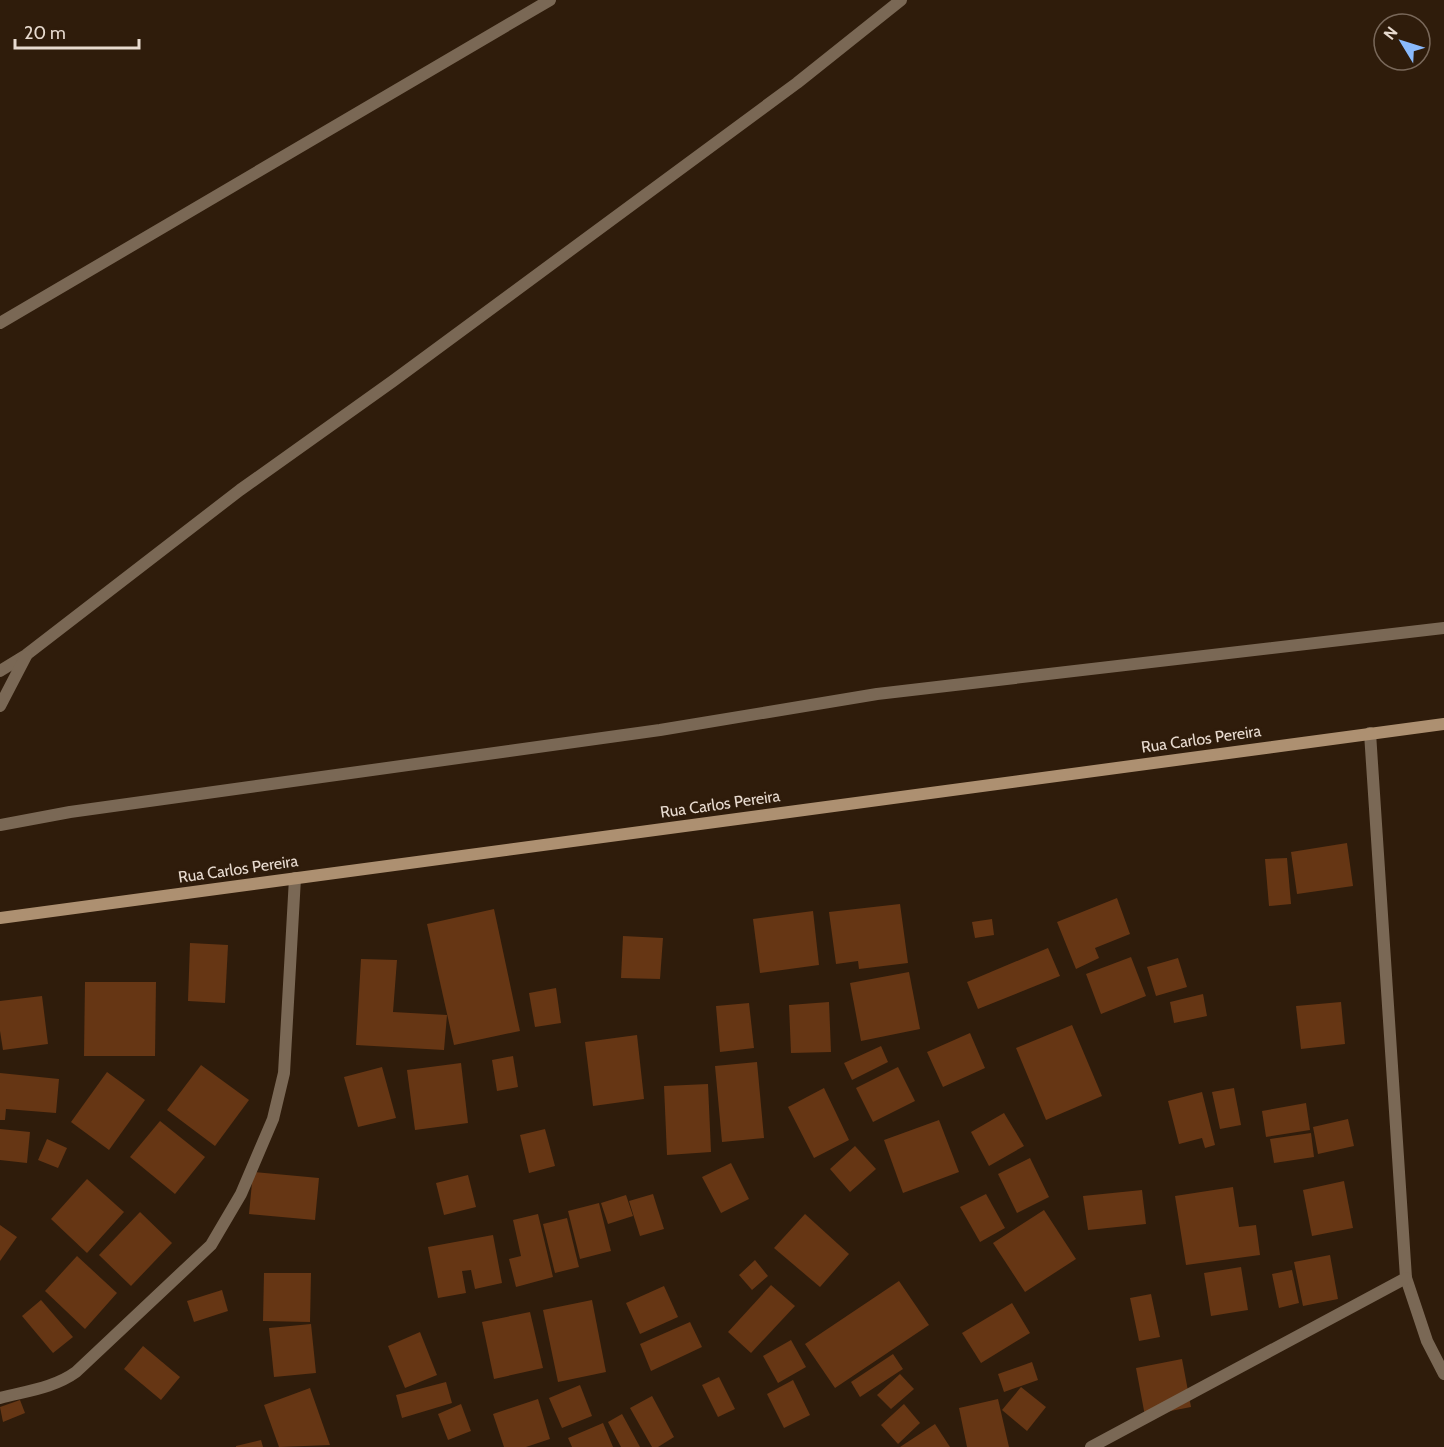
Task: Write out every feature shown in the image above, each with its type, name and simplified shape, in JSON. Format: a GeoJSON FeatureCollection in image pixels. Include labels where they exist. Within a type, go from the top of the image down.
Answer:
{"type":"FeatureCollection","features":[{"type":"Feature","properties":{"kind":"main road","name":"Rua Carlos Pereira"},"geometry":{"type":"LineString","coordinates":[[0,918],[1444,724]]}},
{"type":"Feature","properties":{"kind":"street"},"geometry":{"type":"LineString","coordinates":[[0,323],[550,0]]}},
{"type":"Feature","properties":{"kind":"street"},"geometry":{"type":"LineString","coordinates":[[0,671],[26,655],[240,490],[412,367],[788,90],[901,0]]}},
{"type":"Feature","properties":{"kind":"street"},"geometry":{"type":"LineString","coordinates":[[0,825],[70,812],[660,730],[877,694],[1444,628]]}},
{"type":"Feature","properties":{"kind":"street"},"geometry":{"type":"LineString","coordinates":[[0,706],[26,655]]}},
{"type":"Feature","properties":{"kind":"street"},"geometry":{"type":"LineString","coordinates":[[1370,733],[1406,1278],[1427,1341],[1444,1374]]}},
{"type":"Feature","properties":{"kind":"street"},"geometry":{"type":"LineString","coordinates":[[0,1398],[53,1385],[64,1381],[76,1372],[211,1245],[241,1194],[273,1119],[284,1073],[295,878]]}},
{"type":"Feature","properties":{"kind":"street"},"geometry":{"type":"LineString","coordinates":[[1091,1447],[1406,1278]]}},
{"type":"Feature","properties":{"kind":"building"},"geometry":{"type":"Polygon","coordinates":[[[1347,843],[1353,886],[1297,894],[1291,852],[1347,843]]]}},
{"type":"Feature","properties":{"kind":"building"},"geometry":{"type":"Polygon","coordinates":[[[1287,858],[1291,904],[1269,906],[1265,859],[1287,858]]]}},
{"type":"Feature","properties":{"kind":"building"},"geometry":{"type":"Polygon","coordinates":[[[1117,898],[1130,934],[1095,948],[1099,958],[1076,969],[1057,922],[1117,898]]]}},
{"type":"Feature","properties":{"kind":"building"},"geometry":{"type":"Polygon","coordinates":[[[900,904],[908,963],[859,969],[858,961],[836,964],[829,912],[900,904]]]}},
{"type":"Feature","properties":{"kind":"building"},"geometry":{"type":"Polygon","coordinates":[[[494,909],[520,1031],[454,1045],[427,924],[494,909]]]}},
{"type":"Feature","properties":{"kind":"building"},"geometry":{"type":"Polygon","coordinates":[[[813,911],[819,965],[760,973],[753,919],[813,911]]]}},
{"type":"Feature","properties":{"kind":"building"},"geometry":{"type":"Polygon","coordinates":[[[992,919],[994,935],[975,938],[972,922],[992,919]]]}},
{"type":"Feature","properties":{"kind":"building"},"geometry":{"type":"Polygon","coordinates":[[[623,936],[663,938],[660,979],[621,978],[623,936]]]}},
{"type":"Feature","properties":{"kind":"building"},"geometry":{"type":"Polygon","coordinates":[[[190,943],[228,945],[225,1003],[188,1001],[190,943]]]}},
{"type":"Feature","properties":{"kind":"building"},"geometry":{"type":"Polygon","coordinates":[[[1048,948],[1060,976],[978,1009],[967,982],[1048,948]]]}},
{"type":"Feature","properties":{"kind":"building"},"geometry":{"type":"Polygon","coordinates":[[[1131,957],[1146,996],[1101,1014],[1086,974],[1131,957]]]}},
{"type":"Feature","properties":{"kind":"building"},"geometry":{"type":"Polygon","coordinates":[[[1178,958],[1187,987],[1156,996],[1147,967],[1178,958]]]}},
{"type":"Feature","properties":{"kind":"building"},"geometry":{"type":"Polygon","coordinates":[[[361,959],[397,960],[393,1012],[447,1015],[444,1050],[356,1045],[361,959]]]}},
{"type":"Feature","properties":{"kind":"building"},"geometry":{"type":"Polygon","coordinates":[[[909,972],[920,1029],[861,1041],[850,983],[909,972]]]}},
{"type":"Feature","properties":{"kind":"building"},"geometry":{"type":"Polygon","coordinates":[[[85,982],[156,982],[155,1056],[84,1056],[85,982]]]}},
{"type":"Feature","properties":{"kind":"building"},"geometry":{"type":"Polygon","coordinates":[[[556,988],[561,1023],[535,1027],[529,993],[556,988]]]}},
{"type":"Feature","properties":{"kind":"building"},"geometry":{"type":"Polygon","coordinates":[[[1203,994],[1207,1016],[1174,1023],[1170,1002],[1203,994]]]}},
{"type":"Feature","properties":{"kind":"building"},"geometry":{"type":"Polygon","coordinates":[[[42,996],[48,1044],[3,1050],[0,1031],[0,1001],[42,996]]]}},
{"type":"Feature","properties":{"kind":"building"},"geometry":{"type":"Polygon","coordinates":[[[829,1002],[831,1052],[791,1053],[789,1005],[829,1002]]]}},
{"type":"Feature","properties":{"kind":"building"},"geometry":{"type":"Polygon","coordinates":[[[1341,1002],[1345,1044],[1301,1049],[1296,1006],[1341,1002]]]}},
{"type":"Feature","properties":{"kind":"building"},"geometry":{"type":"Polygon","coordinates":[[[749,1003],[754,1048],[720,1052],[716,1006],[749,1003]]]}},
{"type":"Feature","properties":{"kind":"building"},"geometry":{"type":"Polygon","coordinates":[[[1072,1025],[1102,1096],[1046,1120],[1016,1048],[1072,1025]]]}},
{"type":"Feature","properties":{"kind":"building"},"geometry":{"type":"Polygon","coordinates":[[[970,1033],[985,1068],[943,1087],[927,1052],[970,1033]]]}},
{"type":"Feature","properties":{"kind":"building"},"geometry":{"type":"Polygon","coordinates":[[[637,1035],[644,1099],[593,1106],[585,1042],[637,1035]]]}},
{"type":"Feature","properties":{"kind":"building"},"geometry":{"type":"Polygon","coordinates":[[[881,1046],[888,1062],[852,1080],[844,1063],[881,1046]]]}},
{"type":"Feature","properties":{"kind":"building"},"geometry":{"type":"Polygon","coordinates":[[[513,1056],[518,1087],[497,1091],[492,1060],[513,1056]]]}},
{"type":"Feature","properties":{"kind":"building"},"geometry":{"type":"Polygon","coordinates":[[[757,1062],[764,1138],[722,1142],[715,1066],[757,1062]]]}},
{"type":"Feature","properties":{"kind":"building"},"geometry":{"type":"Polygon","coordinates":[[[461,1063],[468,1123],[415,1130],[407,1070],[461,1063]]]}},
{"type":"Feature","properties":{"kind":"building"},"geometry":{"type":"Polygon","coordinates":[[[201,1065],[249,1100],[215,1146],[167,1110],[201,1065]]]}},
{"type":"Feature","properties":{"kind":"building"},"geometry":{"type":"Polygon","coordinates":[[[382,1067],[396,1118],[358,1127],[344,1077],[382,1067]]]}},
{"type":"Feature","properties":{"kind":"building"},"geometry":{"type":"Polygon","coordinates":[[[898,1067],[915,1101],[873,1122],[856,1088],[898,1067]]]}},
{"type":"Feature","properties":{"kind":"building"},"geometry":{"type":"Polygon","coordinates":[[[107,1072],[145,1100],[109,1150],[71,1122],[107,1072]]]}},
{"type":"Feature","properties":{"kind":"building"},"geometry":{"type":"Polygon","coordinates":[[[0,1073],[59,1079],[56,1113],[6,1109],[5,1120],[0,1120],[0,1073]]]}},
{"type":"Feature","properties":{"kind":"building"},"geometry":{"type":"Polygon","coordinates":[[[708,1084],[711,1152],[667,1155],[664,1086],[708,1084]]]}},
{"type":"Feature","properties":{"kind":"building"},"geometry":{"type":"Polygon","coordinates":[[[824,1088],[849,1140],[814,1158],[788,1107],[824,1088]]]}},
{"type":"Feature","properties":{"kind":"building"},"geometry":{"type":"Polygon","coordinates":[[[1234,1088],[1241,1125],[1220,1129],[1212,1092],[1234,1088]]]}},
{"type":"Feature","properties":{"kind":"building"},"geometry":{"type":"Polygon","coordinates":[[[1202,1092],[1215,1145],[1205,1148],[1202,1138],[1179,1144],[1168,1101],[1202,1092]]]}},
{"type":"Feature","properties":{"kind":"building"},"geometry":{"type":"Polygon","coordinates":[[[1306,1103],[1310,1130],[1266,1137],[1262,1111],[1306,1103]]]}},
{"type":"Feature","properties":{"kind":"building"},"geometry":{"type":"Polygon","coordinates":[[[1004,1113],[1024,1146],[989,1166],[971,1132],[1004,1113]]]}},
{"type":"Feature","properties":{"kind":"building"},"geometry":{"type":"Polygon","coordinates":[[[1348,1119],[1354,1146],[1318,1154],[1313,1127],[1348,1119]]]}},
{"type":"Feature","properties":{"kind":"building"},"geometry":{"type":"Polygon","coordinates":[[[939,1120],[959,1172],[903,1193],[884,1140],[939,1120]]]}},
{"type":"Feature","properties":{"kind":"building"},"geometry":{"type":"Polygon","coordinates":[[[160,1121],[205,1157],[175,1194],[130,1157],[160,1121]]]}},
{"type":"Feature","properties":{"kind":"building"},"geometry":{"type":"Polygon","coordinates":[[[0,1129],[30,1132],[27,1163],[0,1160],[0,1129]]]}},
{"type":"Feature","properties":{"kind":"building"},"geometry":{"type":"Polygon","coordinates":[[[545,1129],[555,1166],[529,1173],[520,1135],[545,1129]]]}},
{"type":"Feature","properties":{"kind":"building"},"geometry":{"type":"Polygon","coordinates":[[[1311,1133],[1314,1157],[1274,1163],[1270,1139],[1311,1133]]]}},
{"type":"Feature","properties":{"kind":"building"},"geometry":{"type":"Polygon","coordinates":[[[47,1139],[67,1148],[58,1168],[38,1160],[47,1139]]]}},
{"type":"Feature","properties":{"kind":"building"},"geometry":{"type":"Polygon","coordinates":[[[855,1146],[876,1169],[850,1192],[830,1169],[855,1146]]]}},
{"type":"Feature","properties":{"kind":"building"},"geometry":{"type":"Polygon","coordinates":[[[1030,1158],[1049,1197],[1017,1213],[998,1174],[1030,1158]]]}},
{"type":"Feature","properties":{"kind":"building"},"geometry":{"type":"Polygon","coordinates":[[[731,1163],[749,1199],[721,1213],[702,1177],[731,1163]]]}},
{"type":"Feature","properties":{"kind":"building"},"geometry":{"type":"Polygon","coordinates":[[[253,1172],[319,1178],[315,1220],[249,1214],[253,1172]]]}},
{"type":"Feature","properties":{"kind":"building"},"geometry":{"type":"Polygon","coordinates":[[[468,1175],[476,1207],[444,1215],[436,1183],[468,1175]]]}},
{"type":"Feature","properties":{"kind":"building"},"geometry":{"type":"Polygon","coordinates":[[[87,1179],[124,1212],[87,1253],[51,1219],[87,1179]]]}},
{"type":"Feature","properties":{"kind":"building"},"geometry":{"type":"Polygon","coordinates":[[[1344,1181],[1353,1228],[1312,1236],[1303,1190],[1344,1181]]]}},
{"type":"Feature","properties":{"kind":"building"},"geometry":{"type":"Polygon","coordinates":[[[1233,1187],[1239,1227],[1256,1225],[1260,1255],[1186,1265],[1175,1196],[1233,1187]]]}},
{"type":"Feature","properties":{"kind":"building"},"geometry":{"type":"Polygon","coordinates":[[[1142,1190],[1146,1224],[1088,1230],[1083,1196],[1142,1190]]]}},
{"type":"Feature","properties":{"kind":"building"},"geometry":{"type":"Polygon","coordinates":[[[653,1194],[664,1229],[640,1236],[629,1201],[653,1194]]]}},
{"type":"Feature","properties":{"kind":"building"},"geometry":{"type":"Polygon","coordinates":[[[986,1194],[1005,1228],[980,1242],[960,1207],[986,1194]]]}},
{"type":"Feature","properties":{"kind":"building"},"geometry":{"type":"Polygon","coordinates":[[[626,1195],[633,1216],[608,1224],[601,1203],[626,1195]]]}},
{"type":"Feature","properties":{"kind":"building"},"geometry":{"type":"Polygon","coordinates":[[[599,1203],[611,1251],[580,1259],[568,1211],[599,1203]]]}},
{"type":"Feature","properties":{"kind":"building"},"geometry":{"type":"Polygon","coordinates":[[[1044,1210],[1076,1259],[1025,1292],[993,1243],[1044,1210]]]}},
{"type":"Feature","properties":{"kind":"building"},"geometry":{"type":"Polygon","coordinates":[[[140,1212],[172,1243],[131,1286],[99,1255],[140,1212]]]}},
{"type":"Feature","properties":{"kind":"building"},"geometry":{"type":"Polygon","coordinates":[[[538,1214],[553,1277],[516,1287],[509,1259],[521,1256],[513,1220],[538,1214]]]}},
{"type":"Feature","properties":{"kind":"building"},"geometry":{"type":"Polygon","coordinates":[[[805,1214],[849,1254],[820,1287],[774,1248],[805,1214]]]}},
{"type":"Feature","properties":{"kind":"building"},"geometry":{"type":"Polygon","coordinates":[[[567,1218],[579,1267],[555,1273],[543,1224],[567,1218]]]}},
{"type":"Feature","properties":{"kind":"building"},"geometry":{"type":"Polygon","coordinates":[[[0,1225],[17,1237],[0,1261],[0,1225]]]}},
{"type":"Feature","properties":{"kind":"building"},"geometry":{"type":"Polygon","coordinates":[[[493,1235],[502,1283],[475,1289],[471,1270],[462,1271],[466,1293],[438,1298],[428,1247],[493,1235]]]}},
{"type":"Feature","properties":{"kind":"building"},"geometry":{"type":"Polygon","coordinates":[[[1330,1255],[1338,1299],[1303,1306],[1294,1262],[1330,1255]]]}},
{"type":"Feature","properties":{"kind":"building"},"geometry":{"type":"Polygon","coordinates":[[[77,1256],[117,1293],[85,1329],[45,1291],[77,1256]]]}},
{"type":"Feature","properties":{"kind":"building"},"geometry":{"type":"Polygon","coordinates":[[[755,1260],[768,1276],[752,1290],[739,1275],[755,1260]]]}},
{"type":"Feature","properties":{"kind":"building"},"geometry":{"type":"Polygon","coordinates":[[[1241,1267],[1248,1310],[1211,1316],[1204,1273],[1241,1267]]]}},
{"type":"Feature","properties":{"kind":"building"},"geometry":{"type":"Polygon","coordinates":[[[1292,1270],[1299,1303],[1279,1308],[1272,1274],[1292,1270]]]}},
{"type":"Feature","properties":{"kind":"building"},"geometry":{"type":"Polygon","coordinates":[[[264,1273],[311,1273],[310,1322],[263,1321],[264,1273]]]}},
{"type":"Feature","properties":{"kind":"building"},"geometry":{"type":"Polygon","coordinates":[[[899,1281],[929,1325],[835,1388],[805,1344],[899,1281]]]}},
{"type":"Feature","properties":{"kind":"building"},"geometry":{"type":"Polygon","coordinates":[[[771,1285],[795,1306],[751,1353],[728,1332],[771,1285]]]}},
{"type":"Feature","properties":{"kind":"building"},"geometry":{"type":"Polygon","coordinates":[[[664,1286],[678,1317],[640,1334],[626,1303],[664,1286]]]}},
{"type":"Feature","properties":{"kind":"building"},"geometry":{"type":"Polygon","coordinates":[[[222,1290],[228,1311],[194,1322],[187,1301],[222,1290]]]}},
{"type":"Feature","properties":{"kind":"building"},"geometry":{"type":"Polygon","coordinates":[[[1151,1294],[1160,1337],[1139,1341],[1130,1298],[1151,1294]]]}},
{"type":"Feature","properties":{"kind":"building"},"geometry":{"type":"Polygon","coordinates":[[[41,1300],[73,1337],[53,1353],[22,1316],[41,1300]]]}},
{"type":"Feature","properties":{"kind":"building"},"geometry":{"type":"Polygon","coordinates":[[[592,1300],[606,1372],[558,1382],[543,1310],[592,1300]]]}},
{"type":"Feature","properties":{"kind":"building"},"geometry":{"type":"Polygon","coordinates":[[[1012,1303],[1030,1333],[981,1363],[962,1333],[1012,1303]]]}},
{"type":"Feature","properties":{"kind":"building"},"geometry":{"type":"Polygon","coordinates":[[[530,1312],[543,1368],[494,1379],[482,1322],[530,1312]]]}},
{"type":"Feature","properties":{"kind":"building"},"geometry":{"type":"Polygon","coordinates":[[[690,1322],[702,1347],[651,1371],[640,1344],[690,1322]]]}},
{"type":"Feature","properties":{"kind":"building"},"geometry":{"type":"Polygon","coordinates":[[[311,1324],[316,1373],[274,1377],[269,1328],[311,1324]]]}},
{"type":"Feature","properties":{"kind":"building"},"geometry":{"type":"Polygon","coordinates":[[[420,1332],[437,1375],[405,1388],[388,1346],[420,1332]]]}},
{"type":"Feature","properties":{"kind":"building"},"geometry":{"type":"Polygon","coordinates":[[[791,1340],[806,1367],[778,1383],[763,1356],[791,1340]]]}},
{"type":"Feature","properties":{"kind":"building"},"geometry":{"type":"Polygon","coordinates":[[[143,1346],[180,1377],[161,1400],[124,1369],[143,1346]]]}},
{"type":"Feature","properties":{"kind":"building"},"geometry":{"type":"Polygon","coordinates":[[[893,1354],[903,1369],[860,1397],[851,1382],[893,1354]]]}},
{"type":"Feature","properties":{"kind":"building"},"geometry":{"type":"Polygon","coordinates":[[[1182,1359],[1191,1407],[1145,1416],[1136,1368],[1182,1359]]]}},
{"type":"Feature","properties":{"kind":"building"},"geometry":{"type":"Polygon","coordinates":[[[1032,1362],[1038,1380],[1004,1392],[998,1374],[1032,1362]]]}},
{"type":"Feature","properties":{"kind":"building"},"geometry":{"type":"Polygon","coordinates":[[[900,1374],[914,1389],[891,1409],[877,1395],[900,1374]]]}},
{"type":"Feature","properties":{"kind":"building"},"geometry":{"type":"Polygon","coordinates":[[[719,1377],[735,1409],[718,1417],[702,1385],[719,1377]]]}},
{"type":"Feature","properties":{"kind":"building"},"geometry":{"type":"Polygon","coordinates":[[[793,1380],[810,1415],[784,1428],[767,1394],[793,1380]]]}},
{"type":"Feature","properties":{"kind":"building"},"geometry":{"type":"Polygon","coordinates":[[[446,1382],[452,1403],[402,1418],[396,1395],[446,1382]]]}},
{"type":"Feature","properties":{"kind":"building"},"geometry":{"type":"Polygon","coordinates":[[[580,1385],[592,1416],[562,1428],[549,1398],[580,1385]]]}},
{"type":"Feature","properties":{"kind":"building"},"geometry":{"type":"Polygon","coordinates":[[[1021,1387],[1046,1407],[1027,1431],[1002,1410],[1021,1387]]]}},
{"type":"Feature","properties":{"kind":"building"},"geometry":{"type":"Polygon","coordinates":[[[310,1388],[330,1445],[279,1447],[264,1405],[310,1388]]]}},
{"type":"Feature","properties":{"kind":"building"},"geometry":{"type":"Polygon","coordinates":[[[652,1396],[674,1437],[658,1447],[652,1447],[630,1408],[652,1396]]]}},
{"type":"Feature","properties":{"kind":"building"},"geometry":{"type":"Polygon","coordinates":[[[538,1399],[550,1439],[526,1447],[504,1447],[493,1414],[538,1399]]]}},
{"type":"Feature","properties":{"kind":"building"},"geometry":{"type":"Polygon","coordinates":[[[998,1399],[1009,1447],[967,1447],[959,1408],[998,1399]]]}},
{"type":"Feature","properties":{"kind":"building"},"geometry":{"type":"Polygon","coordinates":[[[20,1400],[25,1413],[3,1422],[0,1407],[20,1400]]]}},
{"type":"Feature","properties":{"kind":"building"},"geometry":{"type":"Polygon","coordinates":[[[461,1404],[471,1431],[448,1440],[438,1414],[461,1404]]]}},
{"type":"Feature","properties":{"kind":"building"},"geometry":{"type":"Polygon","coordinates":[[[904,1404],[920,1423],[898,1444],[881,1425],[904,1404]]]}},
{"type":"Feature","properties":{"kind":"building"},"geometry":{"type":"Polygon","coordinates":[[[622,1414],[640,1447],[621,1447],[608,1422],[622,1414]]]}},
{"type":"Feature","properties":{"kind":"building"},"geometry":{"type":"Polygon","coordinates":[[[603,1423],[613,1447],[572,1447],[568,1438],[603,1423]]]}},
{"type":"Feature","properties":{"kind":"building"},"geometry":{"type":"Polygon","coordinates":[[[935,1424],[950,1447],[900,1447],[935,1424]]]}},
{"type":"Feature","properties":{"kind":"building"},"geometry":{"type":"Polygon","coordinates":[[[261,1440],[263,1447],[236,1447],[236,1446],[261,1440]]]}}]}
